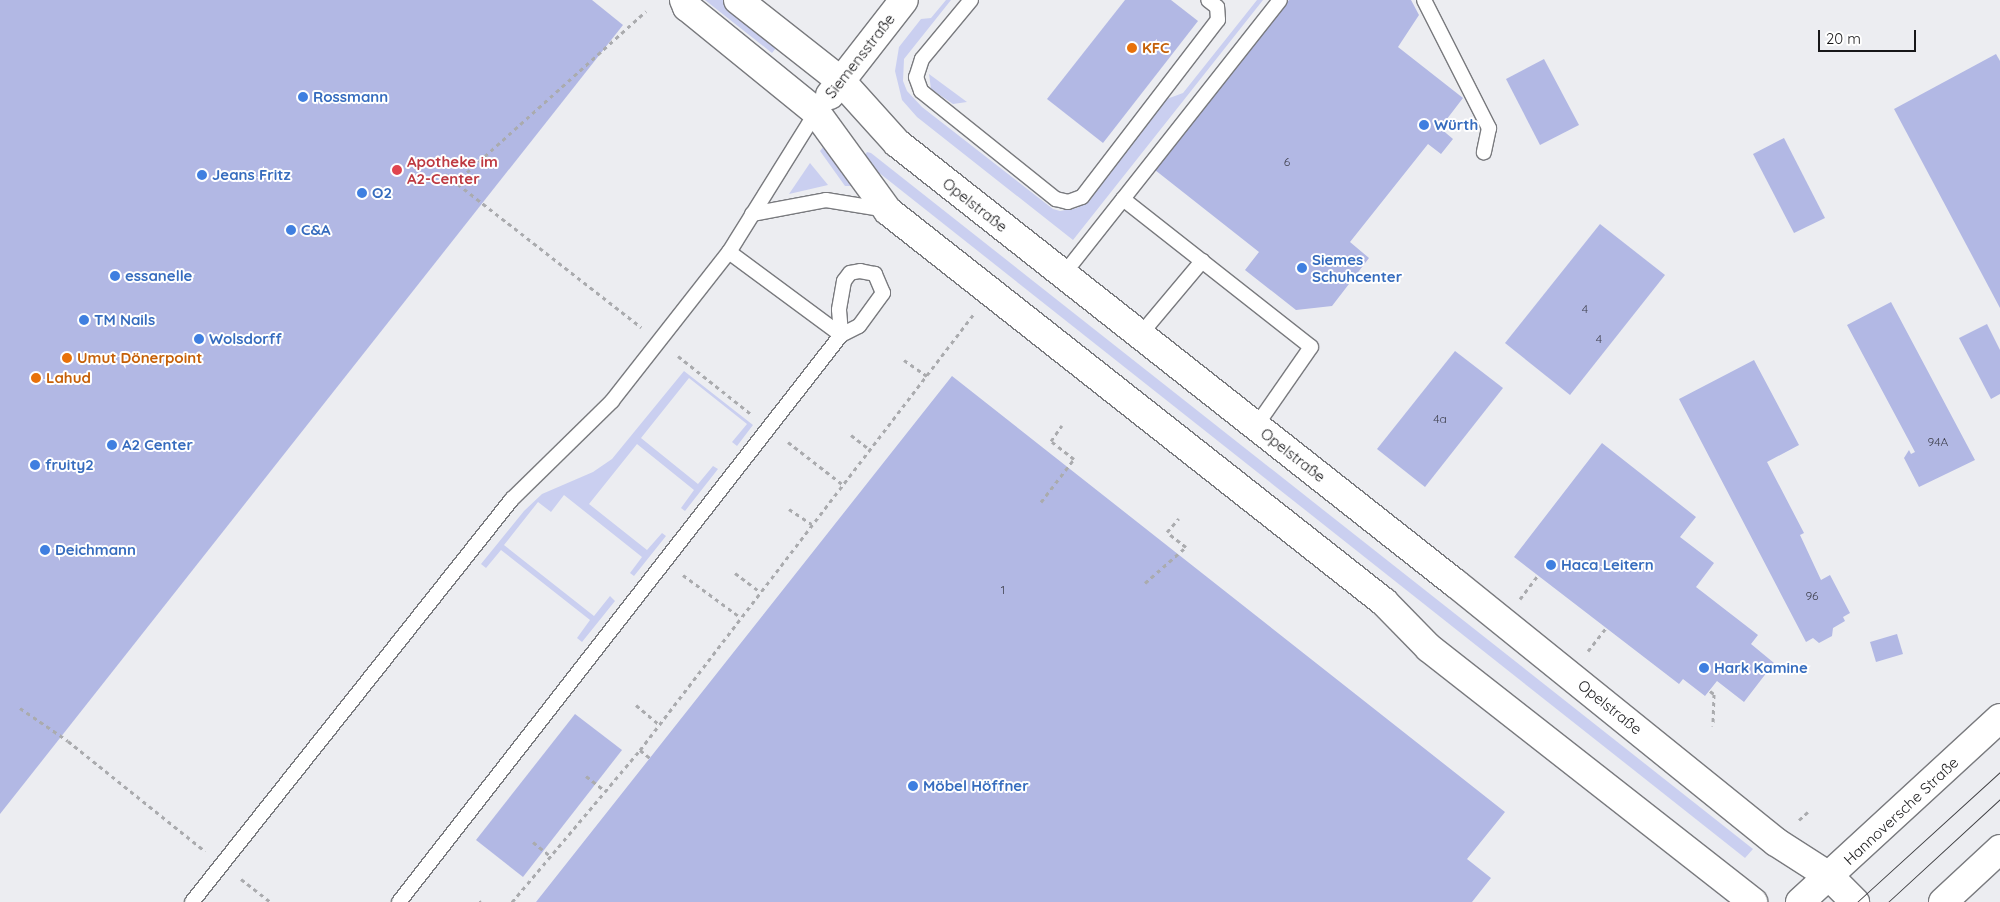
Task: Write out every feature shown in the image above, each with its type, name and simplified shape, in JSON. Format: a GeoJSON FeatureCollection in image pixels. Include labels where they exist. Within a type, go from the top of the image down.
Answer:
{"type":"FeatureCollection","features":[{"type":"Feature","properties":{"kind":"street"},"geometry":{"type":"LineString","coordinates":[[684,0],[687,8],[816,112],[888,211],[1376,596],[1429,648],[1753,902]]}},
{"type":"Feature","properties":{"kind":"street","name":"Opelstraße"},"geometry":{"type":"LineString","coordinates":[[738,0],[841,82],[897,143],[1256,426],[1776,842],[1829,876],[1855,902]]}},
{"type":"Feature","properties":{"kind":"street","name":"Siemensstraße"},"geometry":{"type":"LineString","coordinates":[[816,112],[904,0]]}},
{"type":"Feature","properties":{"kind":"street","name":"Hannoversche Straße"},"geometry":{"type":"LineString","coordinates":[[1800,902],[2000,718]]}},
{"type":"Feature","properties":{"kind":"street"},"geometry":{"type":"LineString","coordinates":[[1943,902],[2000,849]]}},
{"type":"Feature","properties":{"kind":"lane"},"geometry":{"type":"LineString","coordinates":[[972,0],[922,59],[916,77],[921,91],[1056,199],[1068,202],[1082,197],[1218,20],[1217,7],[1208,0]]}},
{"type":"Feature","properties":{"kind":"lane"},"geometry":{"type":"LineString","coordinates":[[1063,275],[1280,0]]}},
{"type":"Feature","properties":{"kind":"lane"},"geometry":{"type":"LineString","coordinates":[[1424,0],[1489,128],[1484,152]]}},
{"type":"Feature","properties":{"kind":"lane"},"geometry":{"type":"LineString","coordinates":[[192,902],[512,498],[544,470],[612,401],[729,252],[816,112]]}},
{"type":"Feature","properties":{"kind":"lane"},"geometry":{"type":"LineString","coordinates":[[1124,199],[1311,347],[1256,426]]}},
{"type":"Feature","properties":{"kind":"lane"},"geometry":{"type":"LineString","coordinates":[[752,214],[826,200],[888,211]]}},
{"type":"Feature","properties":{"kind":"lane"},"geometry":{"type":"LineString","coordinates":[[399,902],[841,335],[729,252]]}},
{"type":"Feature","properties":{"kind":"lane"},"geometry":{"type":"LineString","coordinates":[[1140,335],[1202,261]]}},
{"type":"Feature","properties":{"kind":"path"},"geometry":{"type":"LineString","coordinates":[[455,182],[646,11]]}},
{"type":"Feature","properties":{"kind":"path"},"geometry":{"type":"LineString","coordinates":[[512,902],[640,750],[967,322]]}},
{"type":"Feature","properties":{"kind":"path"},"geometry":{"type":"LineString","coordinates":[[904,360],[927,376]]}},
{"type":"Feature","properties":{"kind":"path"},"geometry":{"type":"LineString","coordinates":[[1040,502],[1074,458],[1051,441],[1062,425]]}},
{"type":"Feature","properties":{"kind":"path"},"geometry":{"type":"LineString","coordinates":[[851,435],[870,449]]}},
{"type":"Feature","properties":{"kind":"path"},"geometry":{"type":"LineString","coordinates":[[789,509],[811,524]]}},
{"type":"Feature","properties":{"kind":"path"},"geometry":{"type":"LineString","coordinates":[[1145,583],[1186,547],[1167,532],[1179,518]]}},
{"type":"Feature","properties":{"kind":"path"},"geometry":{"type":"LineString","coordinates":[[665,561],[740,617]]}},
{"type":"Feature","properties":{"kind":"path"},"geometry":{"type":"LineString","coordinates":[[735,573],[760,592]]}},
{"type":"Feature","properties":{"kind":"path"},"geometry":{"type":"LineString","coordinates":[[1520,600],[1538,575]]}},
{"type":"Feature","properties":{"kind":"path"},"geometry":{"type":"LineString","coordinates":[[1587,653],[1606,628]]}},
{"type":"Feature","properties":{"kind":"path"},"geometry":{"type":"LineString","coordinates":[[1710,691],[1714,694],[1713,726]]}},
{"type":"Feature","properties":{"kind":"path"},"geometry":{"type":"LineString","coordinates":[[636,705],[660,724]]}},
{"type":"Feature","properties":{"kind":"path"},"geometry":{"type":"LineString","coordinates":[[20,708],[68,741],[270,902]]}},
{"type":"Feature","properties":{"kind":"path"},"geometry":{"type":"LineString","coordinates":[[640,750],[650,758]]}},
{"type":"Feature","properties":{"kind":"path"},"geometry":{"type":"LineString","coordinates":[[586,776],[605,791]]}},
{"type":"Feature","properties":{"kind":"path"},"geometry":{"type":"LineString","coordinates":[[1800,820],[1808,812]]}},
{"type":"Feature","properties":{"kind":"path"},"geometry":{"type":"LineString","coordinates":[[533,842],[550,856]]}},
{"type":"Feature","properties":{"kind":"shaded area"},"geometry":{"type":"Polygon","coordinates":[[[705,0],[725,0],[780,43],[772,53],[705,0]]]}},
{"type":"Feature","properties":{"kind":"shaded area"},"geometry":{"type":"Polygon","coordinates":[[[946,0],[951,0],[904,59],[903,81],[907,91],[922,107],[1053,209],[1060,211],[1077,208],[1086,202],[1164,100],[1183,93],[1257,0],[1263,0],[1073,240],[917,117],[902,100],[895,71],[899,47],[921,19],[931,18],[946,0]]]}},
{"type":"Feature","properties":{"kind":"shaded area"},"geometry":{"type":"Polygon","coordinates":[[[929,74],[967,102],[953,104],[931,89],[929,74]]]}},
{"type":"Feature","properties":{"kind":"shaded area"},"geometry":{"type":"Polygon","coordinates":[[[824,146],[853,186],[845,186],[820,151],[824,146]]]}},
{"type":"Feature","properties":{"kind":"shaded area"},"geometry":{"type":"Polygon","coordinates":[[[867,152],[871,153],[1753,849],[1745,858],[873,168],[864,157],[867,152]]]}},
{"type":"Feature","properties":{"kind":"shaded area"},"geometry":{"type":"Polygon","coordinates":[[[810,163],[828,185],[789,194],[810,163]]]}},
{"type":"Feature","properties":{"kind":"shaded area"},"geometry":{"type":"Polygon","coordinates":[[[684,371],[753,425],[737,446],[732,442],[747,424],[689,378],[641,438],[698,484],[713,466],[718,469],[685,511],[681,508],[694,490],[637,444],[589,504],[647,550],[662,533],[666,536],[634,576],[630,573],[642,557],[564,495],[551,512],[538,502],[504,545],[594,616],[610,596],[615,601],[582,642],[577,638],[590,620],[501,550],[486,568],[481,564],[524,511],[542,494],[593,472],[612,459],[684,371]]]}},
{"type":"Feature","properties":{"kind":"building","name":"A2 Center"},"geometry":{"type":"Polygon","coordinates":[[[0,0],[592,0],[623,25],[0,814],[0,0]]]}},
{"type":"Feature","properties":{"kind":"building","name":"KFC"},"geometry":{"type":"Polygon","coordinates":[[[1125,0],[1171,0],[1198,21],[1103,143],[1047,99],[1125,0]]]}},
{"type":"Feature","properties":{"kind":"building"},"geometry":{"type":"Polygon","coordinates":[[[1289,0],[1411,0],[1419,15],[1398,47],[1463,98],[1440,128],[1453,139],[1441,154],[1428,144],[1350,242],[1369,258],[1332,306],[1296,310],[1245,270],[1259,252],[1155,170],[1289,0]]]}},
{"type":"Feature","properties":{"kind":"building"},"geometry":{"type":"Polygon","coordinates":[[[1996,54],[2000,61],[2000,308],[1894,109],[1996,54]]]}},
{"type":"Feature","properties":{"kind":"building"},"geometry":{"type":"Polygon","coordinates":[[[1544,59],[1579,125],[1540,145],[1506,79],[1544,59]]]}},
{"type":"Feature","properties":{"kind":"building"},"geometry":{"type":"Polygon","coordinates":[[[1784,138],[1825,218],[1794,233],[1753,154],[1784,138]]]}},
{"type":"Feature","properties":{"kind":"building"},"geometry":{"type":"Polygon","coordinates":[[[1600,224],[1665,275],[1570,395],[1505,343],[1600,224]]]}},
{"type":"Feature","properties":{"kind":"building"},"geometry":{"type":"Polygon","coordinates":[[[1891,302],[1975,460],[1919,487],[1904,458],[1909,450],[1911,454],[1915,452],[1847,325],[1891,302]]]}},
{"type":"Feature","properties":{"kind":"building"},"geometry":{"type":"Polygon","coordinates":[[[1987,324],[2000,350],[2000,394],[1991,399],[1959,338],[1987,324]]]}},
{"type":"Feature","properties":{"kind":"building"},"geometry":{"type":"Polygon","coordinates":[[[1455,351],[1503,388],[1425,487],[1377,449],[1455,351]]]}},
{"type":"Feature","properties":{"kind":"building"},"geometry":{"type":"Polygon","coordinates":[[[1754,360],[1799,445],[1767,462],[1804,533],[1800,535],[1821,580],[1830,575],[1850,613],[1843,617],[1845,621],[1833,628],[1832,636],[1819,643],[1813,638],[1806,642],[1679,399],[1754,360]]]}},
{"type":"Feature","properties":{"kind":"building"},"geometry":{"type":"Polygon","coordinates":[[[952,376],[1505,812],[1467,859],[1491,878],[1472,902],[536,902],[952,376]]]}},
{"type":"Feature","properties":{"kind":"building"},"geometry":{"type":"Polygon","coordinates":[[[1602,443],[1696,517],[1680,537],[1714,563],[1696,587],[1758,635],[1751,644],[1774,663],[1744,702],[1717,681],[1705,696],[1683,679],[1679,684],[1514,557],[1602,443]]]}},
{"type":"Feature","properties":{"kind":"building"},"geometry":{"type":"Polygon","coordinates":[[[1897,634],[1903,654],[1876,662],[1870,642],[1897,634]]]}},
{"type":"Feature","properties":{"kind":"building"},"geometry":{"type":"Polygon","coordinates":[[[575,714],[622,750],[523,877],[476,840],[575,714]]]}},
{"type":"Feature","properties":{"kind":"tram line"},"geometry":{"type":"LineString","coordinates":[[1857,902],[2000,772]]}},
{"type":"Feature","properties":{"kind":"tram line"},"geometry":{"type":"LineString","coordinates":[[1888,902],[2000,799]]}},
{"type":"Feature","properties":{"kind":"place","name":"KFC"},"geometry":{"type":"Point","coordinates":[1132,48]}},
{"type":"Feature","properties":{"kind":"place","name":"Rossmann"},"geometry":{"type":"Point","coordinates":[303,97]}},
{"type":"Feature","properties":{"kind":"place","name":"Würth"},"geometry":{"type":"Point","coordinates":[1424,125]}},
{"type":"Feature","properties":{"kind":"place","name":"Apotheke im A2-Center"},"geometry":{"type":"Point","coordinates":[397,170]}},
{"type":"Feature","properties":{"kind":"place","name":"Jeans Fritz"},"geometry":{"type":"Point","coordinates":[202,175]}},
{"type":"Feature","properties":{"kind":"place","name":"O2"},"geometry":{"type":"Point","coordinates":[362,193]}},
{"type":"Feature","properties":{"kind":"place","name":"C&A"},"geometry":{"type":"Point","coordinates":[291,230]}},
{"type":"Feature","properties":{"kind":"place","name":"Siemes Schuhcenter"},"geometry":{"type":"Point","coordinates":[1302,268]}},
{"type":"Feature","properties":{"kind":"place","name":"essanelle"},"geometry":{"type":"Point","coordinates":[115,276]}},
{"type":"Feature","properties":{"kind":"place","name":"TM Nails"},"geometry":{"type":"Point","coordinates":[84,320]}},
{"type":"Feature","properties":{"kind":"place","name":"Wolsdorff"},"geometry":{"type":"Point","coordinates":[199,339]}},
{"type":"Feature","properties":{"kind":"place","name":"Umut Dönerpoint"},"geometry":{"type":"Point","coordinates":[67,358]}},
{"type":"Feature","properties":{"kind":"place","name":"Lahud"},"geometry":{"type":"Point","coordinates":[36,378]}},
{"type":"Feature","properties":{"kind":"place","name":"A2 Center"},"geometry":{"type":"Point","coordinates":[112,445]}},
{"type":"Feature","properties":{"kind":"place","name":"fruity2"},"geometry":{"type":"Point","coordinates":[35,465]}},
{"type":"Feature","properties":{"kind":"place","name":"Deichmann"},"geometry":{"type":"Point","coordinates":[45,550]}},
{"type":"Feature","properties":{"kind":"place","name":"Haca Leitern"},"geometry":{"type":"Point","coordinates":[1551,565]}},
{"type":"Feature","properties":{"kind":"place","name":"Hark Kamine"},"geometry":{"type":"Point","coordinates":[1704,668]}},
{"type":"Feature","properties":{"kind":"place","name":"Möbel Höffner"},"geometry":{"type":"Point","coordinates":[913,786]}}]}
